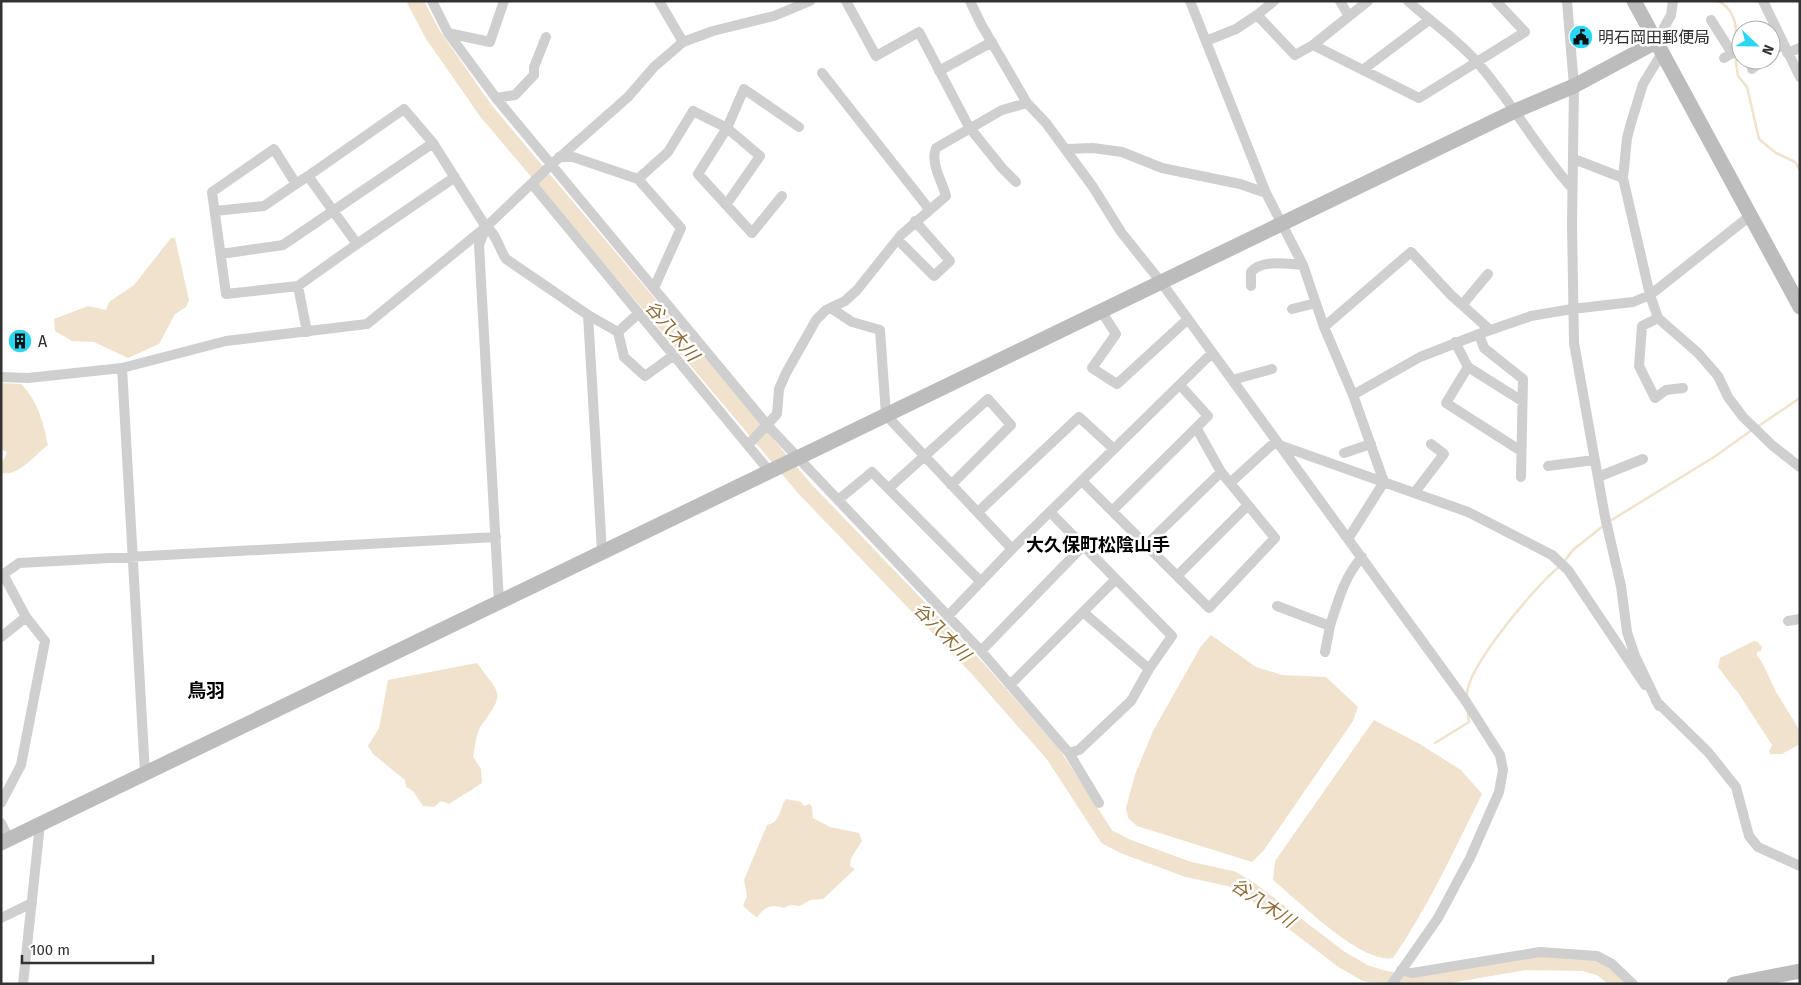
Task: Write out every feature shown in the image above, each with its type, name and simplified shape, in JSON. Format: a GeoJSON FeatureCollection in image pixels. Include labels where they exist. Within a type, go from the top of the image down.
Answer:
{"type":"FeatureCollection","features":[{"type":"Feature","properties":{"kind":"street"},"geometry":{"type":"LineString","coordinates":[[432,1],[448,33],[496,98],[555,161],[654,288],[768,426],[981,651],[1068,753],[1099,803]]}},
{"type":"Feature","properties":{"kind":"street"},"geometry":{"type":"LineString","coordinates":[[448,33],[490,42],[504,1]]}},
{"type":"Feature","properties":{"kind":"street"},"geometry":{"type":"LineString","coordinates":[[659,1],[683,42]]}},
{"type":"Feature","properties":{"kind":"street"},"geometry":{"type":"LineString","coordinates":[[1,377],[28,378],[122,368],[226,341],[367,324],[486,228],[555,161],[628,97],[654,67],[683,42],[713,31],[774,16],[810,1]]}},
{"type":"Feature","properties":{"kind":"street"},"geometry":{"type":"LineString","coordinates":[[846,1],[876,56],[919,32],[969,127],[1002,168],[1016,182]]}},
{"type":"Feature","properties":{"kind":"street"},"geometry":{"type":"LineString","coordinates":[[970,1],[1027,103],[1046,123],[1093,187],[1121,232],[1161,282],[1362,557],[1494,742],[1502,762],[1499,792],[1470,858],[1438,918],[1392,984]]}},
{"type":"Feature","properties":{"kind":"street"},"geometry":{"type":"LineString","coordinates":[[1190,1],[1266,193],[1303,264],[1324,326],[1353,395],[1384,482]]}},
{"type":"Feature","properties":{"kind":"street"},"geometry":{"type":"LineString","coordinates":[[1206,41],[1236,29],[1274,1]]}},
{"type":"Feature","properties":{"kind":"street"},"geometry":{"type":"LineString","coordinates":[[1340,1],[1348,15]]}},
{"type":"Feature","properties":{"kind":"street"},"geometry":{"type":"LineString","coordinates":[[1257,15],[1295,54],[1313,45],[1348,15],[1368,1]]}},
{"type":"Feature","properties":{"kind":"street"},"geometry":{"type":"LineString","coordinates":[[1408,1],[1477,61],[1515,111],[1547,160],[1572,188]]}},
{"type":"Feature","properties":{"kind":"street"},"geometry":{"type":"LineString","coordinates":[[1313,45],[1364,69],[1418,98],[1525,32],[1496,1]]}},
{"type":"Feature","properties":{"kind":"street"},"geometry":{"type":"LineString","coordinates":[[1567,1],[1574,86],[1572,188],[1572,308],[1574,343],[1594,460],[1622,586],[1627,632],[1635,656],[1659,706]]}},
{"type":"Feature","properties":{"kind":"street"},"geometry":{"type":"LineString","coordinates":[[1634,1],[1800,307]]}},
{"type":"Feature","properties":{"kind":"street"},"geometry":{"type":"LineString","coordinates":[[1672,1],[1671,15],[1631,123],[1627,138],[1623,178],[1650,295],[1658,318],[1698,353],[1718,376],[1728,397],[1743,416],[1773,446],[1800,467]]}},
{"type":"Feature","properties":{"kind":"street"},"geometry":{"type":"LineString","coordinates":[[1764,2],[1770,20]]}},
{"type":"Feature","properties":{"kind":"street"},"geometry":{"type":"LineString","coordinates":[[1364,69],[1429,20]]}},
{"type":"Feature","properties":{"kind":"street"},"geometry":{"type":"LineString","coordinates":[[1711,20],[1731,51]]}},
{"type":"Feature","properties":{"kind":"street"},"geometry":{"type":"LineString","coordinates":[[496,98],[514,95],[534,74],[534,67],[546,37]]}},
{"type":"Feature","properties":{"kind":"street"},"geometry":{"type":"LineString","coordinates":[[940,70],[992,42]]}},
{"type":"Feature","properties":{"kind":"street"},"geometry":{"type":"LineString","coordinates":[[1781,42],[1800,76]]}},
{"type":"Feature","properties":{"kind":"street"},"geometry":{"type":"LineString","coordinates":[[1,823],[5,841],[1515,111],[1659,48]]}},
{"type":"Feature","properties":{"kind":"street"},"geometry":{"type":"LineString","coordinates":[[1781,49],[1800,48]]}},
{"type":"Feature","properties":{"kind":"street"},"geometry":{"type":"LineString","coordinates":[[822,73],[929,209]]}},
{"type":"Feature","properties":{"kind":"street"},"geometry":{"type":"LineString","coordinates":[[782,196],[752,233],[698,174],[727,128],[744,89],[799,127]]}},
{"type":"Feature","properties":{"kind":"street"},"geometry":{"type":"LineString","coordinates":[[749,444],[768,426],[777,414],[779,389],[816,320],[831,308],[845,301],[857,290],[915,221],[946,196],[934,162],[936,148],[969,127],[1002,110],[1027,103]]}},
{"type":"Feature","properties":{"kind":"street"},"geometry":{"type":"LineString","coordinates":[[215,212],[264,206],[404,110],[432,143],[486,228],[492,231],[500,252],[506,259],[588,315],[618,332],[624,357],[645,376],[674,354]]}},
{"type":"Feature","properties":{"kind":"street"},"geometry":{"type":"LineString","coordinates":[[638,179],[668,152],[693,111],[727,128],[760,156],[726,205]]}},
{"type":"Feature","properties":{"kind":"street"},"geometry":{"type":"LineString","coordinates":[[221,254],[283,245],[432,143]]}},
{"type":"Feature","properties":{"kind":"street"},"geometry":{"type":"LineString","coordinates":[[1065,149],[1093,148],[1122,152],[1162,168],[1240,184],[1266,193]]}},
{"type":"Feature","properties":{"kind":"street"},"geometry":{"type":"LineString","coordinates":[[296,184],[274,149],[212,192],[226,294],[298,286],[455,178]]}},
{"type":"Feature","properties":{"kind":"street"},"geometry":{"type":"LineString","coordinates":[[555,161],[573,157],[638,179],[681,228],[654,288]]}},
{"type":"Feature","properties":{"kind":"street"},"geometry":{"type":"LineString","coordinates":[[1574,159],[1623,178]]}},
{"type":"Feature","properties":{"kind":"street"},"geometry":{"type":"LineString","coordinates":[[308,176],[357,244]]}},
{"type":"Feature","properties":{"kind":"street"},"geometry":{"type":"LineString","coordinates":[[532,184],[749,444],[770,472]]}},
{"type":"Feature","properties":{"kind":"street"},"geometry":{"type":"LineString","coordinates":[[1353,395],[1420,357],[1455,342],[1531,316],[1572,308],[1633,302],[1650,295],[1750,216]]}},
{"type":"Feature","properties":{"kind":"street"},"geometry":{"type":"LineString","coordinates":[[898,240],[934,276],[950,261],[915,221]]}},
{"type":"Feature","properties":{"kind":"street"},"geometry":{"type":"LineString","coordinates":[[486,228],[479,244],[499,602]]}},
{"type":"Feature","properties":{"kind":"street"},"geometry":{"type":"LineString","coordinates":[[1324,326],[1411,252],[1462,305],[1490,330]]}},
{"type":"Feature","properties":{"kind":"street"},"geometry":{"type":"LineString","coordinates":[[1251,286],[1251,272],[1254,269],[1267,264],[1303,264]]}},
{"type":"Feature","properties":{"kind":"street"},"geometry":{"type":"LineString","coordinates":[[1462,305],[1488,274]]}},
{"type":"Feature","properties":{"kind":"street"},"geometry":{"type":"LineString","coordinates":[[298,286],[307,332]]}},
{"type":"Feature","properties":{"kind":"street"},"geometry":{"type":"LineString","coordinates":[[1292,309],[1316,302]]}},
{"type":"Feature","properties":{"kind":"street"},"geometry":{"type":"LineString","coordinates":[[831,308],[852,322],[880,330],[886,415],[1012,549]]}},
{"type":"Feature","properties":{"kind":"street"},"geometry":{"type":"LineString","coordinates":[[1102,311],[1116,334],[1092,368],[1117,384],[1188,319]]}},
{"type":"Feature","properties":{"kind":"street"},"geometry":{"type":"LineString","coordinates":[[618,332],[639,313]]}},
{"type":"Feature","properties":{"kind":"street"},"geometry":{"type":"LineString","coordinates":[[588,315],[602,552]]}},
{"type":"Feature","properties":{"kind":"street"},"geometry":{"type":"LineString","coordinates":[[1658,318],[1642,326],[1639,366],[1655,398],[1666,390],[1683,388]]}},
{"type":"Feature","properties":{"kind":"street"},"geometry":{"type":"LineString","coordinates":[[1479,334],[1484,348],[1523,380],[1521,477]]}},
{"type":"Feature","properties":{"kind":"street"},"geometry":{"type":"LineString","coordinates":[[1455,342],[1468,367],[1522,401]]}},
{"type":"Feature","properties":{"kind":"street"},"geometry":{"type":"LineString","coordinates":[[947,617],[1012,549],[1212,353]]}},
{"type":"Feature","properties":{"kind":"street"},"geometry":{"type":"LineString","coordinates":[[1468,367],[1446,403],[1521,451]]}},
{"type":"Feature","properties":{"kind":"street"},"geometry":{"type":"LineString","coordinates":[[122,368],[145,773]]}},
{"type":"Feature","properties":{"kind":"street"},"geometry":{"type":"LineString","coordinates":[[1232,380],[1272,369]]}},
{"type":"Feature","properties":{"kind":"street"},"geometry":{"type":"LineString","coordinates":[[1112,511],[1197,429],[1208,416],[1180,385]]}},
{"type":"Feature","properties":{"kind":"street"},"geometry":{"type":"LineString","coordinates":[[888,488],[988,399],[1012,425],[951,484]]}},
{"type":"Feature","properties":{"kind":"street"},"geometry":{"type":"LineString","coordinates":[[978,512],[1079,417],[1114,449]]}},
{"type":"Feature","properties":{"kind":"street"},"geometry":{"type":"LineString","coordinates":[[1082,481],[1209,608],[1274,538],[1221,472],[1197,429]]}},
{"type":"Feature","properties":{"kind":"street"},"geometry":{"type":"LineString","coordinates":[[1278,443],[1468,512],[1533,544],[1559,561],[1568,570],[1588,598],[1659,706],[1708,752],[1736,787],[1748,836],[1758,847],[1800,866]]}},
{"type":"Feature","properties":{"kind":"street"},"geometry":{"type":"LineString","coordinates":[[1230,483],[1278,443]]}},
{"type":"Feature","properties":{"kind":"street"},"geometry":{"type":"LineString","coordinates":[[1344,453],[1371,444]]}},
{"type":"Feature","properties":{"kind":"street"},"geometry":{"type":"LineString","coordinates":[[1415,492],[1444,454],[1431,444]]}},
{"type":"Feature","properties":{"kind":"street"},"geometry":{"type":"LineString","coordinates":[[1598,476],[1643,459]]}},
{"type":"Feature","properties":{"kind":"street"},"geometry":{"type":"LineString","coordinates":[[1548,466],[1594,460]]}},
{"type":"Feature","properties":{"kind":"street"},"geometry":{"type":"LineString","coordinates":[[838,500],[872,472],[981,582]]}},
{"type":"Feature","properties":{"kind":"street"},"geometry":{"type":"LineString","coordinates":[[1146,545],[1221,472]]}},
{"type":"Feature","properties":{"kind":"street"},"geometry":{"type":"LineString","coordinates":[[1348,538],[1384,482]]}},
{"type":"Feature","properties":{"kind":"street"},"geometry":{"type":"LineString","coordinates":[[1177,576],[1248,506]]}},
{"type":"Feature","properties":{"kind":"street"},"geometry":{"type":"LineString","coordinates":[[1050,512],[1172,636],[1149,669],[1131,701],[1078,750],[1068,753]]}},
{"type":"Feature","properties":{"kind":"street"},"geometry":{"type":"LineString","coordinates":[[1,803],[21,765],[45,641],[26,617],[2,575],[19,563],[133,555],[496,537]]}},
{"type":"Feature","properties":{"kind":"street"},"geometry":{"type":"LineString","coordinates":[[981,651],[1083,546]]}},
{"type":"Feature","properties":{"kind":"street"},"geometry":{"type":"LineString","coordinates":[[1325,652],[1330,626],[1344,584],[1351,569],[1362,557]]}},
{"type":"Feature","properties":{"kind":"street"},"geometry":{"type":"LineString","coordinates":[[1010,685],[1116,579]]}},
{"type":"Feature","properties":{"kind":"street"},"geometry":{"type":"LineString","coordinates":[[1277,606],[1330,626]]}},
{"type":"Feature","properties":{"kind":"street"},"geometry":{"type":"LineString","coordinates":[[1083,612],[1149,669]]}},
{"type":"Feature","properties":{"kind":"street"},"geometry":{"type":"LineString","coordinates":[[1,637],[26,617]]}},
{"type":"Feature","properties":{"kind":"street"},"geometry":{"type":"LineString","coordinates":[[1788,621],[1800,619]]}},
{"type":"Feature","properties":{"kind":"street"},"geometry":{"type":"LineString","coordinates":[[23,984],[40,824]]}},
{"type":"Feature","properties":{"kind":"street"},"geometry":{"type":"LineString","coordinates":[[1,918],[32,903]]}},
{"type":"Feature","properties":{"kind":"street"},"geometry":{"type":"LineString","coordinates":[[1401,970],[1412,973],[1540,952],[1596,956],[1612,964],[1633,984]]}},
{"type":"Feature","properties":{"kind":"street"},"geometry":{"type":"LineString","coordinates":[[1734,984],[1800,971]]}},
{"type":"Feature","properties":{"kind":"shaded area"},"geometry":{"type":"Polygon","coordinates":[[[171,238],[175,238],[189,300],[186,307],[175,314],[159,344],[128,358],[94,342],[72,341],[55,331],[54,319],[88,306],[106,310],[109,302],[134,285],[171,238]]]}},
{"type":"Feature","properties":{"kind":"shaded area"},"geometry":{"type":"Polygon","coordinates":[[[1,383],[21,384],[32,397],[39,412],[48,445],[26,464],[14,472],[8,473],[2,473],[2,463],[7,452],[1,449],[1,383]]]}},
{"type":"Feature","properties":{"kind":"shaded area"},"geometry":{"type":"Polygon","coordinates":[[[1211,635],[1256,667],[1282,675],[1326,677],[1358,707],[1353,721],[1264,850],[1252,862],[1137,826],[1128,818],[1126,808],[1135,775],[1153,731],[1201,646],[1211,635]]]}},
{"type":"Feature","properties":{"kind":"shaded area"},"geometry":{"type":"Polygon","coordinates":[[[1754,641],[1758,642],[1762,647],[1761,651],[1757,652],[1757,656],[1800,731],[1800,744],[1782,754],[1771,754],[1769,752],[1772,745],[1737,691],[1718,667],[1720,658],[1754,641]]]}},
{"type":"Feature","properties":{"kind":"shaded area"},"geometry":{"type":"Polygon","coordinates":[[[477,663],[492,682],[497,694],[494,707],[479,729],[473,757],[481,769],[482,783],[449,804],[441,801],[434,807],[423,806],[413,791],[406,787],[405,780],[373,754],[368,746],[379,728],[388,680],[477,663]]]}},
{"type":"Feature","properties":{"kind":"shaded area"},"geometry":{"type":"Polygon","coordinates":[[[1374,720],[1418,743],[1461,770],[1482,794],[1430,898],[1393,958],[1380,957],[1364,951],[1348,941],[1273,880],[1275,861],[1374,720]]]}},
{"type":"Feature","properties":{"kind":"shaded area"},"geometry":{"type":"Polygon","coordinates":[[[786,799],[801,802],[804,806],[810,804],[813,818],[830,827],[859,833],[862,841],[851,858],[850,866],[855,869],[823,899],[810,900],[800,906],[769,907],[762,911],[757,918],[743,906],[747,896],[744,880],[767,825],[775,821],[786,799]]]}},
{"type":"Feature","properties":{"kind":"waterway","name":"谷八木川"},"geometry":{"type":"LineString","coordinates":[[415,1],[433,35],[486,111],[805,489],[978,669],[1053,754],[1107,837],[1127,847],[1187,869],[1232,879],[1248,888],[1341,959],[1365,973],[1385,979],[1409,982],[1525,962],[1584,963],[1601,968],[1621,984]]}},
{"type":"Feature","properties":{"kind":"waterway"},"geometry":{"type":"LineString","coordinates":[[1718,1],[1729,9],[1734,20]]}},
{"type":"Feature","properties":{"kind":"waterway"},"geometry":{"type":"LineString","coordinates":[[1737,70],[1738,76],[1747,87],[1759,139],[1776,153],[1795,162],[1800,170]]}},
{"type":"Feature","properties":{"kind":"waterway"},"geometry":{"type":"LineString","coordinates":[[1757,427],[1800,398]]}},
{"type":"Feature","properties":{"kind":"waterway"},"geometry":{"type":"LineString","coordinates":[[1610,521],[1714,457],[1752,430]]}},
{"type":"Feature","properties":{"kind":"waterway"},"geometry":{"type":"LineString","coordinates":[[1563,563],[1573,550],[1603,526]]}},
{"type":"Feature","properties":{"kind":"waterway"},"geometry":{"type":"LineString","coordinates":[[1467,696],[1469,683],[1489,648],[1520,608],[1559,567]]}},
{"type":"Feature","properties":{"kind":"waterway"},"geometry":{"type":"LineString","coordinates":[[1435,743],[1469,722],[1468,714]]}},
{"type":"Feature","properties":{"kind":"place","name":"明石岡田郵便局"},"geometry":{"type":"Point","coordinates":[1581,37]}},
{"type":"Feature","properties":{"kind":"place","name":"A"},"geometry":{"type":"Point","coordinates":[20,341]}},
{"type":"Feature","properties":{"kind":"district","name":"大久保町松陰山手"},"geometry":{"type":"Point","coordinates":[1098,545]}},
{"type":"Feature","properties":{"kind":"district","name":"鳥羽"},"geometry":{"type":"Point","coordinates":[206,690]}}]}
